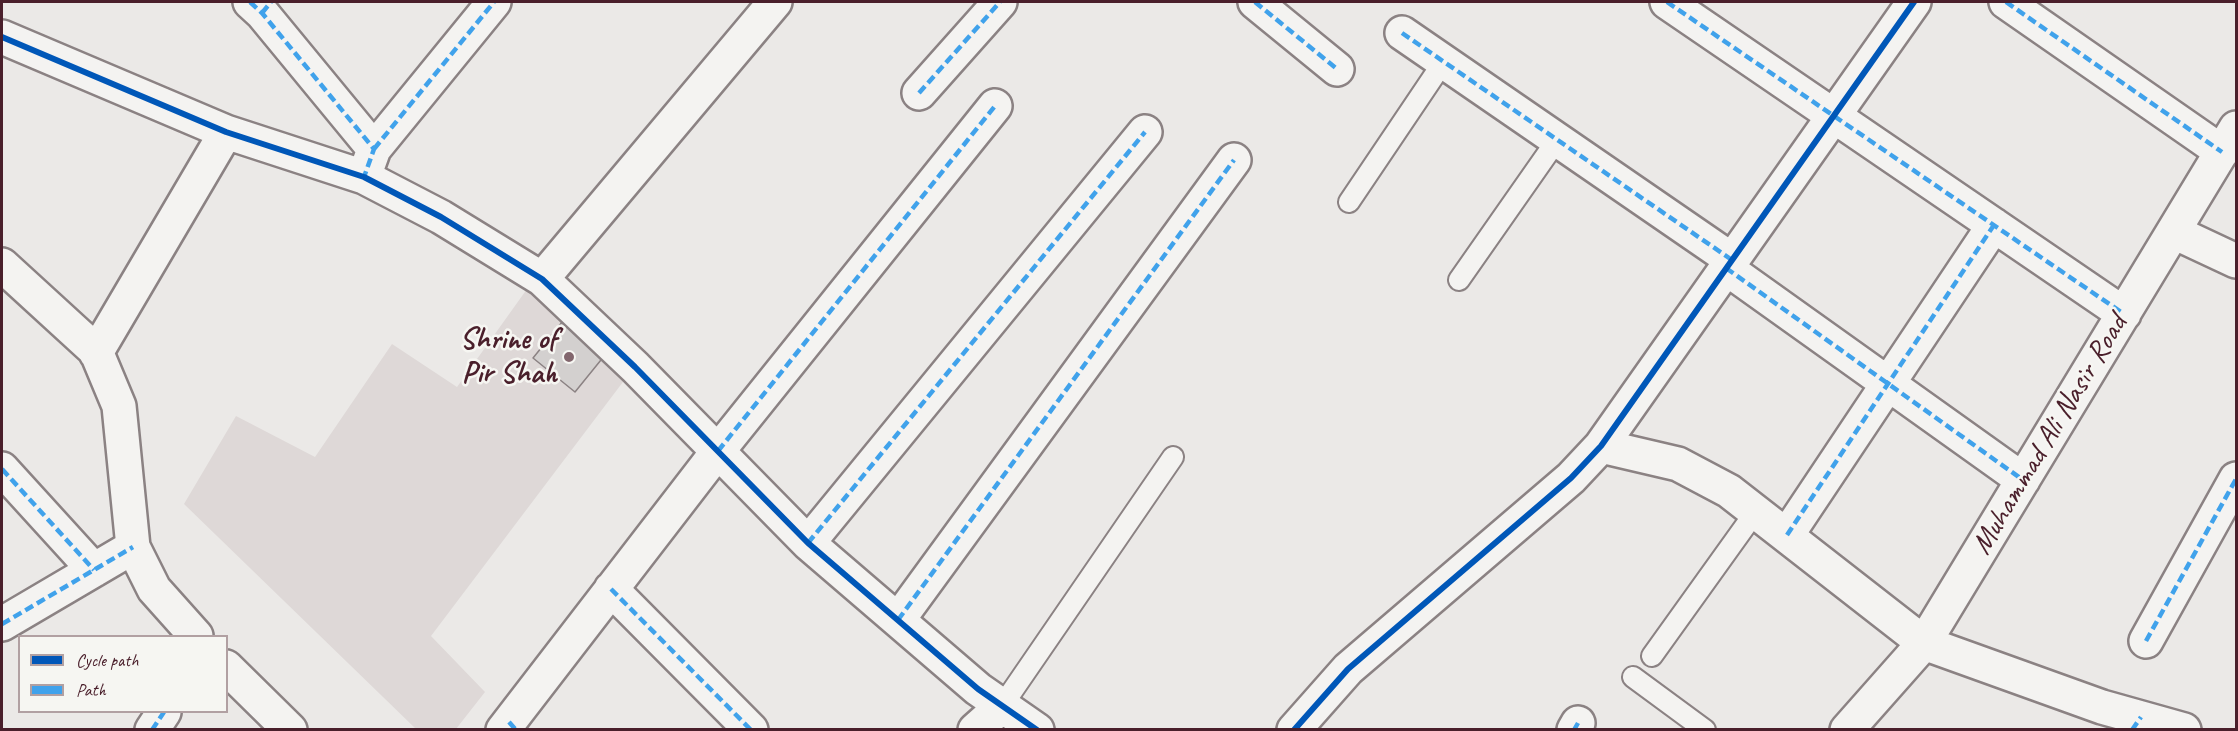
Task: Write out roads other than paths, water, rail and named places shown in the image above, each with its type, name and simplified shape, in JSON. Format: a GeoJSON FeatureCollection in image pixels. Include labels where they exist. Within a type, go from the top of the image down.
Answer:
{"type":"FeatureCollection","features":[{"type":"Feature","properties":{"kind":"street"},"geometry":{"type":"LineString","coordinates":[[369,163],[494,2]]}},
{"type":"Feature","properties":{"kind":"street"},"geometry":{"type":"LineString","coordinates":[[542,279],[775,2]]}},
{"type":"Feature","properties":{"kind":"street"},"geometry":{"type":"LineString","coordinates":[[919,93],[1000,2]]}},
{"type":"Feature","properties":{"kind":"street"},"geometry":{"type":"LineString","coordinates":[[1256,2],[1337,69]]}},
{"type":"Feature","properties":{"kind":"street"},"geometry":{"type":"LineString","coordinates":[[1667,2],[2124,314]]}},
{"type":"Feature","properties":{"kind":"street"},"geometry":{"type":"LineString","coordinates":[[1294,729],[1348,669],[1571,477],[1601,446],[1914,2]]}},
{"type":"Feature","properties":{"kind":"street"},"geometry":{"type":"LineString","coordinates":[[2006,2],[2229,140]]}},
{"type":"Feature","properties":{"kind":"street"},"geometry":{"type":"LineString","coordinates":[[261,5],[369,163],[441,217],[542,279],[635,367],[808,543],[978,689],[1037,729]]}},
{"type":"Feature","properties":{"kind":"street"},"geometry":{"type":"LineString","coordinates":[[1402,33],[1557,140],[1729,264],[1888,384],[2023,480]]}},
{"type":"Feature","properties":{"kind":"street"},"geometry":{"type":"LineString","coordinates":[[2,36],[226,132],[369,163]]}},
{"type":"Feature","properties":{"kind":"street"},"geometry":{"type":"LineString","coordinates":[[510,727],[611,589],[718,451],[995,106]]}},
{"type":"Feature","properties":{"kind":"street"},"geometry":{"type":"LineString","coordinates":[[96,353],[226,132]]}},
{"type":"Feature","properties":{"kind":"street"},"geometry":{"type":"LineString","coordinates":[[808,543],[1145,132]]}},
{"type":"Feature","properties":{"kind":"street","name":"Muhammad Ali Nasir Road"},"geometry":{"type":"LineString","coordinates":[[1847,729],[1924,644],[2229,140]]}},
{"type":"Feature","properties":{"kind":"street"},"geometry":{"type":"LineString","coordinates":[[898,620],[1234,160]]}},
{"type":"Feature","properties":{"kind":"street"},"geometry":{"type":"LineString","coordinates":[[1787,535],[1994,225]]}},
{"type":"Feature","properties":{"kind":"street"},"geometry":{"type":"LineString","coordinates":[[2174,232],[2236,261]]}},
{"type":"Feature","properties":{"kind":"street"},"geometry":{"type":"LineString","coordinates":[[2,265],[96,353],[119,406],[133,547],[154,589],[195,635]]}},
{"type":"Feature","properties":{"kind":"street"},"geometry":{"type":"LineString","coordinates":[[1601,446],[1678,465],[1729,490],[1924,644],[2102,707],[2137,723],[2184,729]]}},
{"type":"Feature","properties":{"kind":"street"},"geometry":{"type":"LineString","coordinates":[[2,469],[94,570]]}},
{"type":"Feature","properties":{"kind":"street"},"geometry":{"type":"LineString","coordinates":[[2146,641],[2236,478]]}},
{"type":"Feature","properties":{"kind":"street"},"geometry":{"type":"LineString","coordinates":[[2,624],[133,547]]}},
{"type":"Feature","properties":{"kind":"street"},"geometry":{"type":"LineString","coordinates":[[611,589],[751,729]]}},
{"type":"Feature","properties":{"kind":"street"},"geometry":{"type":"LineString","coordinates":[[228,668],[289,729]]}},
{"type":"Feature","properties":{"kind":"street"},"geometry":{"type":"LineString","coordinates":[[975,729],[1002,706]]}},
{"type":"Feature","properties":{"kind":"street"},"geometry":{"type":"LineString","coordinates":[[152,729],[163,713]]}},
{"type":"Feature","properties":{"kind":"lane"},"geometry":{"type":"LineString","coordinates":[[1349,202],[1444,61]]}},
{"type":"Feature","properties":{"kind":"lane"},"geometry":{"type":"LineString","coordinates":[[1460,280],[1557,140]]}},
{"type":"Feature","properties":{"kind":"lane"},"geometry":{"type":"LineString","coordinates":[[1002,706],[1173,457]]}},
{"type":"Feature","properties":{"kind":"lane"},"geometry":{"type":"LineString","coordinates":[[1652,656],[1756,511]]}},
{"type":"Feature","properties":{"kind":"lane"},"geometry":{"type":"LineString","coordinates":[[1633,677],[1705,729]]}},
{"type":"Feature","properties":{"kind":"place","name":"Shrine of Pir Shah"},"geometry":{"type":"Point","coordinates":[569,357]}}]}
